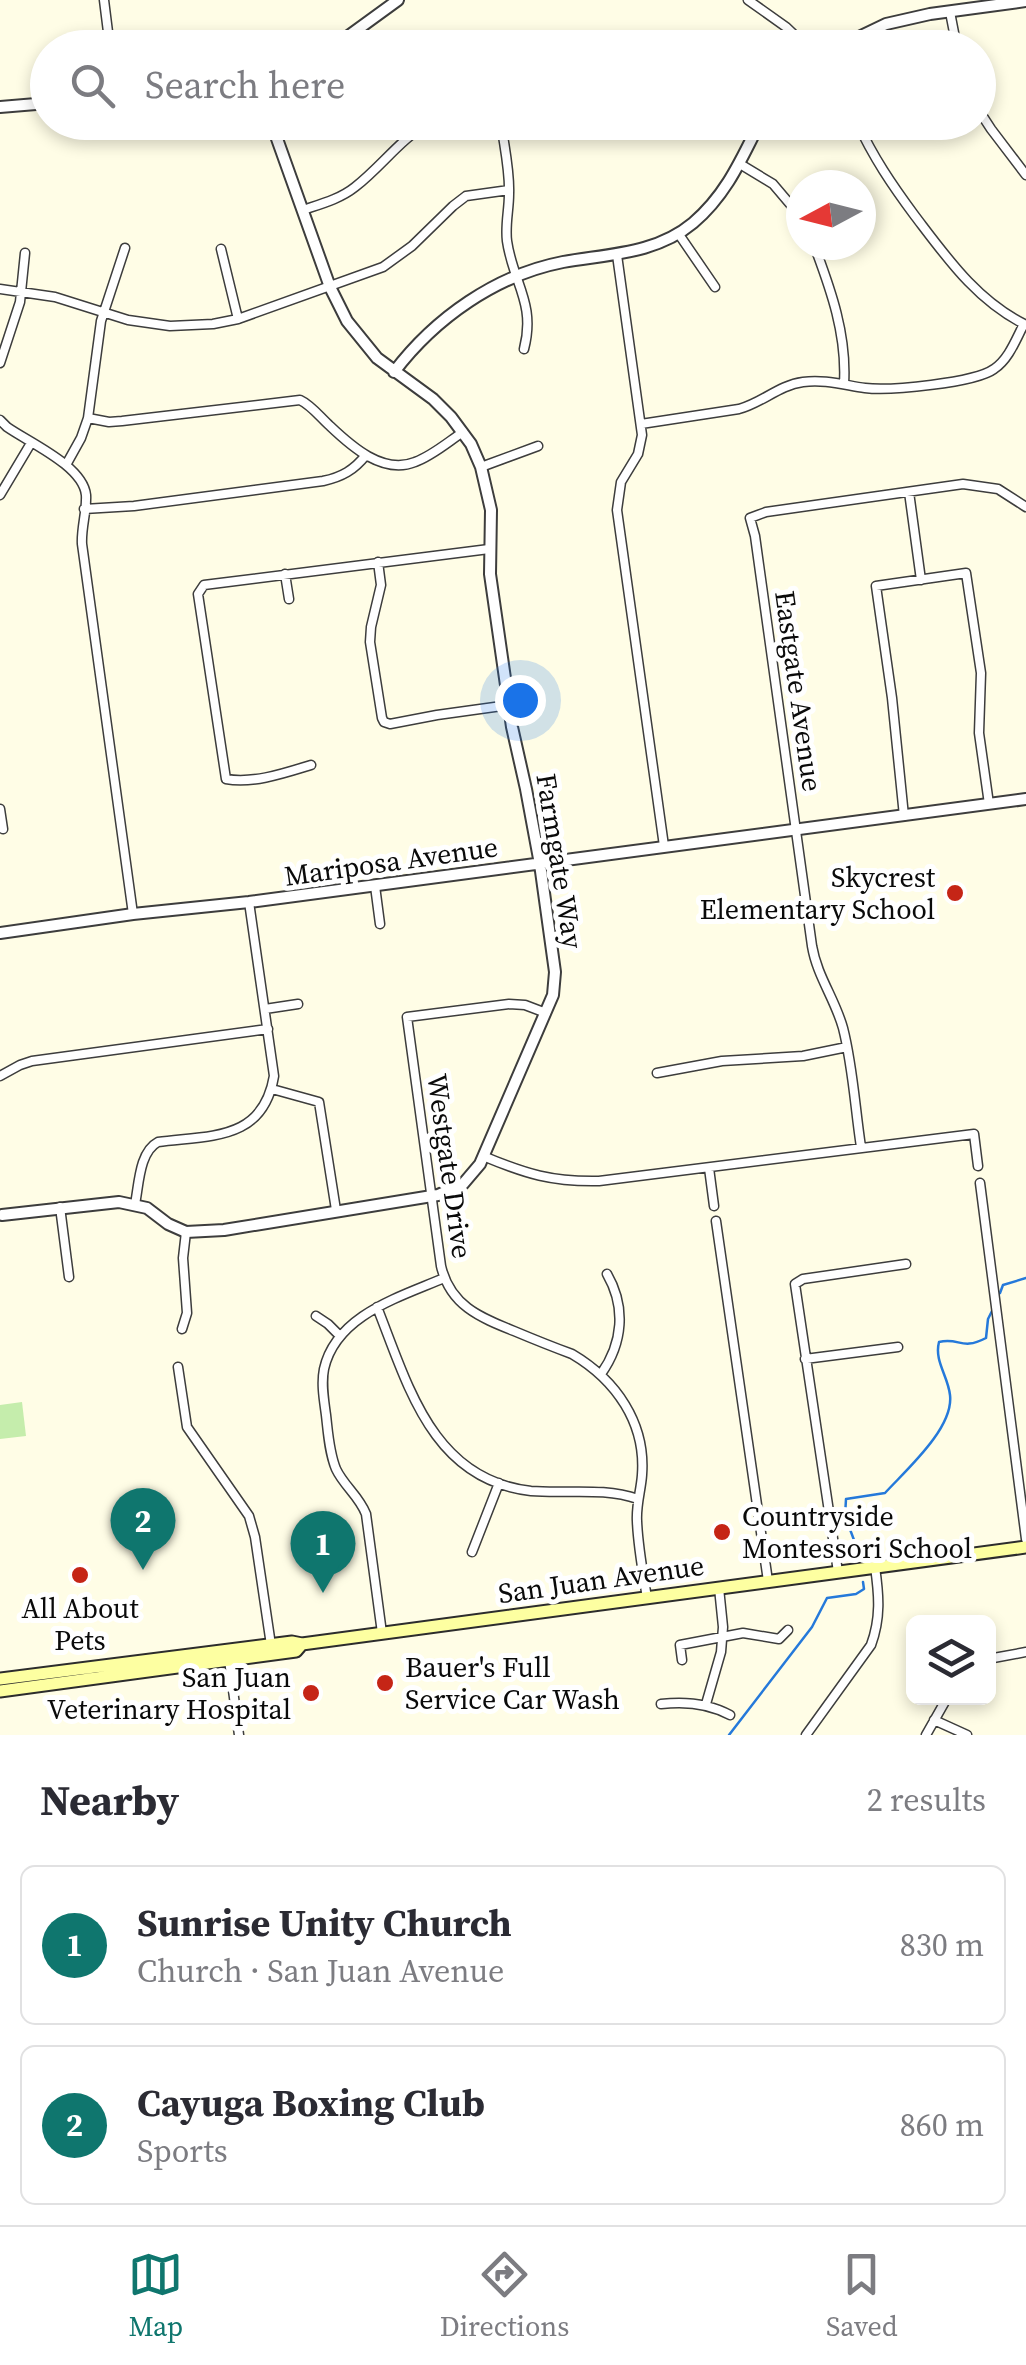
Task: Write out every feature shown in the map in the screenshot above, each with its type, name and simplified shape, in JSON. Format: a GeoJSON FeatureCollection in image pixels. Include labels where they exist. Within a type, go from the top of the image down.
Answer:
{"type":"FeatureCollection","features":[{"type":"Feature","properties":{"kind":"main road","name":"San Juan Avenue"},"geometry":{"type":"LineString","coordinates":[[0,1691],[125,1673],[271,1644],[302,1644],[875,1568],[1026,1543]]}},
{"type":"Feature","properties":{"kind":"main road","name":"San Juan Avenue"},"geometry":{"type":"LineString","coordinates":[[0,1679],[296,1651],[302,1644]]}},
{"type":"Feature","properties":{"kind":"main road"},"geometry":{"type":"LineString","coordinates":[[44,1684],[48,1678],[88,1668],[92,1672],[114,1669],[125,1673]]}},
{"type":"Feature","properties":{"kind":"street"},"geometry":{"type":"LineString","coordinates":[[104,0],[108,30]]}},
{"type":"Feature","properties":{"kind":"street"},"geometry":{"type":"LineString","coordinates":[[357,30],[398,0]]}},
{"type":"Feature","properties":{"kind":"street"},"geometry":{"type":"LineString","coordinates":[[748,0],[790,30]]}},
{"type":"Feature","properties":{"kind":"street"},"geometry":{"type":"LineString","coordinates":[[874,30],[886,24],[1026,1]]}},
{"type":"Feature","properties":{"kind":"street"},"geometry":{"type":"LineString","coordinates":[[950,12],[954,30]]}},
{"type":"Feature","properties":{"kind":"street"},"geometry":{"type":"LineString","coordinates":[[0,107],[30,104]]}},
{"type":"Feature","properties":{"kind":"street"},"geometry":{"type":"LineString","coordinates":[[996,136],[1026,175]]}},
{"type":"Feature","properties":{"kind":"street","name":"Farmgate Way"},"geometry":{"type":"LineString","coordinates":[[186,1232],[240,1228],[432,1196],[463,1184],[483,1156],[546,1013],[555,979],[540,864],[509,705],[489,564],[491,510],[481,467],[462,432],[433,399],[394,372],[342,314],[278,140]]}},
{"type":"Feature","properties":{"kind":"street"},"geometry":{"type":"LineString","coordinates":[[303,210],[352,190],[404,140]]}},
{"type":"Feature","properties":{"kind":"street"},"geometry":{"type":"LineString","coordinates":[[503,140],[509,190],[507,238],[528,322],[524,349]]}},
{"type":"Feature","properties":{"kind":"street"},"geometry":{"type":"LineString","coordinates":[[394,372],[418,343],[448,317],[516,275],[650,246],[690,226],[723,193],[751,140]]}},
{"type":"Feature","properties":{"kind":"street"},"geometry":{"type":"LineString","coordinates":[[641,424],[752,406],[783,388],[803,382],[878,389],[973,377],[992,371],[1011,350],[1025,325],[1000,312],[976,291],[944,254],[879,167],[866,140]]}},
{"type":"Feature","properties":{"kind":"street"},"geometry":{"type":"LineString","coordinates":[[740,164],[773,184],[786,199]]}},
{"type":"Feature","properties":{"kind":"street"},"geometry":{"type":"LineString","coordinates":[[0,289],[55,297],[128,320],[170,326],[213,324],[238,319],[383,266],[401,255],[466,196],[509,190]]}},
{"type":"Feature","properties":{"kind":"street"},"geometry":{"type":"LineString","coordinates":[[678,232],[715,287]]}},
{"type":"Feature","properties":{"kind":"street"},"geometry":{"type":"LineString","coordinates":[[66,465],[88,418],[104,311],[125,248]]}},
{"type":"Feature","properties":{"kind":"street"},"geometry":{"type":"LineString","coordinates":[[220,250],[238,319]]}},
{"type":"Feature","properties":{"kind":"street"},"geometry":{"type":"LineString","coordinates":[[0,363],[20,302],[25,253]]}},
{"type":"Feature","properties":{"kind":"street"},"geometry":{"type":"LineString","coordinates":[[617,255],[641,424],[641,445],[621,482],[617,510],[664,846]]}},
{"type":"Feature","properties":{"kind":"street"},"geometry":{"type":"LineString","coordinates":[[819,260],[838,318],[844,384]]}},
{"type":"Feature","properties":{"kind":"street"},"geometry":{"type":"LineString","coordinates":[[88,418],[122,421],[300,400],[366,455],[395,465],[416,462],[462,432]]}},
{"type":"Feature","properties":{"kind":"street"},"geometry":{"type":"LineString","coordinates":[[0,420],[66,465],[78,476],[86,496],[82,544],[134,914]]}},
{"type":"Feature","properties":{"kind":"street"},"geometry":{"type":"LineString","coordinates":[[0,494],[31,444]]}},
{"type":"Feature","properties":{"kind":"street"},"geometry":{"type":"LineString","coordinates":[[481,467],[538,446]]}},
{"type":"Feature","properties":{"kind":"street"},"geometry":{"type":"LineString","coordinates":[[84,509],[323,481],[356,467],[366,455]]}},
{"type":"Feature","properties":{"kind":"street","name":"Eastgate Avenue"},"geometry":{"type":"LineString","coordinates":[[861,1148],[840,1018],[816,963],[750,518],[766,512],[974,484],[1022,500]]}},
{"type":"Feature","properties":{"kind":"street"},"geometry":{"type":"LineString","coordinates":[[908,492],[921,580]]}},
{"type":"Feature","properties":{"kind":"street"},"geometry":{"type":"LineString","coordinates":[[311,764],[266,776],[226,779],[200,588],[204,584],[489,549]]}},
{"type":"Feature","properties":{"kind":"street"},"geometry":{"type":"LineString","coordinates":[[378,562],[381,585],[370,642],[384,722],[509,705]]}},
{"type":"Feature","properties":{"kind":"street"},"geometry":{"type":"LineString","coordinates":[[904,816],[876,586],[966,573],[981,673],[979,733],[989,804]]}},
{"type":"Feature","properties":{"kind":"street"},"geometry":{"type":"LineString","coordinates":[[285,574],[289,600]]}},
{"type":"Feature","properties":{"kind":"street","name":"Mariposa Avenue"},"geometry":{"type":"LineString","coordinates":[[0,933],[1026,799]]}},
{"type":"Feature","properties":{"kind":"street"},"geometry":{"type":"LineString","coordinates":[[0,809],[3,829]]}},
{"type":"Feature","properties":{"kind":"street"},"geometry":{"type":"LineString","coordinates":[[376,886],[380,924]]}},
{"type":"Feature","properties":{"kind":"street"},"geometry":{"type":"LineString","coordinates":[[135,1204],[150,1146],[244,1126],[267,1104],[274,1076],[249,902]]}},
{"type":"Feature","properties":{"kind":"street"},"geometry":{"type":"LineString","coordinates":[[266,1009],[298,1004]]}},
{"type":"Feature","properties":{"kind":"street","name":"Westgate Drive"},"geometry":{"type":"LineString","coordinates":[[546,1013],[509,1004],[407,1017],[444,1278],[458,1300],[474,1314],[572,1354],[601,1374],[623,1400],[638,1436],[642,1462],[636,1524],[647,1598]]}},
{"type":"Feature","properties":{"kind":"street"},"geometry":{"type":"LineString","coordinates":[[0,1076],[32,1061],[268,1029]]}},
{"type":"Feature","properties":{"kind":"street"},"geometry":{"type":"LineString","coordinates":[[657,1073],[709,1062],[803,1056],[846,1047]]}},
{"type":"Feature","properties":{"kind":"street"},"geometry":{"type":"LineString","coordinates":[[272,1089],[319,1102],[336,1210]]}},
{"type":"Feature","properties":{"kind":"street"},"geometry":{"type":"LineString","coordinates":[[483,1156],[526,1174],[578,1182],[974,1134],[978,1166]]}},
{"type":"Feature","properties":{"kind":"street"},"geometry":{"type":"LineString","coordinates":[[709,1168],[714,1206]]}},
{"type":"Feature","properties":{"kind":"street"},"geometry":{"type":"LineString","coordinates":[[980,1183],[1026,1543]]}},
{"type":"Feature","properties":{"kind":"street"},"geometry":{"type":"LineString","coordinates":[[2,1215],[100,1202],[135,1204],[186,1232],[183,1258],[187,1294],[182,1329]]}},
{"type":"Feature","properties":{"kind":"street"},"geometry":{"type":"LineString","coordinates":[[60,1207],[70,1277]]}},
{"type":"Feature","properties":{"kind":"street"},"geometry":{"type":"LineString","coordinates":[[716,1221],[768,1582]]}},
{"type":"Feature","properties":{"kind":"street"},"geometry":{"type":"LineString","coordinates":[[838,1572],[795,1284],[803,1279],[906,1264]]}},
{"type":"Feature","properties":{"kind":"street"},"geometry":{"type":"LineString","coordinates":[[601,1374],[614,1353],[620,1330],[616,1292],[607,1274]]}},
{"type":"Feature","properties":{"kind":"street"},"geometry":{"type":"LineString","coordinates":[[382,1633],[366,1514],[361,1500],[335,1467],[322,1389],[323,1372],[340,1336],[351,1324],[377,1307],[444,1278]]}},
{"type":"Feature","properties":{"kind":"street"},"geometry":{"type":"LineString","coordinates":[[377,1307],[418,1408],[432,1431],[460,1461],[499,1483],[526,1490],[595,1491],[638,1499]]}},
{"type":"Feature","properties":{"kind":"street"},"geometry":{"type":"LineString","coordinates":[[316,1316],[340,1336]]}},
{"type":"Feature","properties":{"kind":"street"},"geometry":{"type":"LineString","coordinates":[[805,1359],[898,1346]]}},
{"type":"Feature","properties":{"kind":"street"},"geometry":{"type":"LineString","coordinates":[[178,1367],[187,1427],[249,1516],[256,1537],[271,1644]]}},
{"type":"Feature","properties":{"kind":"street"},"geometry":{"type":"LineString","coordinates":[[472,1552],[499,1483]]}},
{"type":"Feature","properties":{"kind":"street"},"geometry":{"type":"LineString","coordinates":[[806,1735],[876,1632],[879,1607],[875,1568]]}},
{"type":"Feature","properties":{"kind":"street"},"geometry":{"type":"LineString","coordinates":[[706,1704],[720,1661],[723,1636],[719,1588]]}},
{"type":"Feature","properties":{"kind":"street"},"geometry":{"type":"LineString","coordinates":[[682,1660],[680,1645],[750,1633],[779,1639],[788,1630]]}},
{"type":"Feature","properties":{"kind":"street"},"geometry":{"type":"LineString","coordinates":[[996,1658],[1026,1652]]}},
{"type":"Feature","properties":{"kind":"street"},"geometry":{"type":"LineString","coordinates":[[228,1655],[239,1735]]}},
{"type":"Feature","properties":{"kind":"street"},"geometry":{"type":"LineString","coordinates":[[661,1704],[706,1704],[730,1715]]}},
{"type":"Feature","properties":{"kind":"street"},"geometry":{"type":"LineString","coordinates":[[926,1735],[943,1705]]}},
{"type":"Feature","properties":{"kind":"street"},"geometry":{"type":"LineString","coordinates":[[934,1720],[967,1735]]}},
{"type":"Feature","properties":{"kind":"green space"},"geometry":{"type":"Polygon","coordinates":[[[22,1402],[26,1436],[0,1439],[0,1405],[22,1402]]]}},
{"type":"Feature","properties":{"kind":"waterway"},"geometry":{"type":"LineString","coordinates":[[1000,1293],[1003,1285],[1026,1278]]}},
{"type":"Feature","properties":{"kind":"waterway"},"geometry":{"type":"LineString","coordinates":[[860,1556],[845,1516],[846,1499],[885,1493],[927,1448],[949,1408],[949,1388],[938,1356],[939,1342],[966,1344],[986,1338],[992,1311]]}},
{"type":"Feature","properties":{"kind":"waterway"},"geometry":{"type":"LineString","coordinates":[[729,1735],[812,1627],[827,1598],[856,1594],[864,1589],[863,1582]]}},
{"type":"Feature","properties":{"kind":"place","name":"Skycrest Elementary School"},"geometry":{"type":"Point","coordinates":[955,893]}},
{"type":"Feature","properties":{"kind":"place","name":"Countryside Montessori School"},"geometry":{"type":"Point","coordinates":[722,1532]}},
{"type":"Feature","properties":{"kind":"place","name":"Cayuga Boxing Club"},"geometry":{"type":"Point","coordinates":[143,1570]}},
{"type":"Feature","properties":{"kind":"place","name":"All About Pets"},"geometry":{"type":"Point","coordinates":[80,1575]}},
{"type":"Feature","properties":{"kind":"place","name":"Sunrise Unity Church"},"geometry":{"type":"Point","coordinates":[323,1593]}},
{"type":"Feature","properties":{"kind":"place","name":"Bauer's Full Service Car Wash"},"geometry":{"type":"Point","coordinates":[385,1683]}},
{"type":"Feature","properties":{"kind":"place","name":"San Juan Veterinary Hospital"},"geometry":{"type":"Point","coordinates":[311,1693]}}]}
